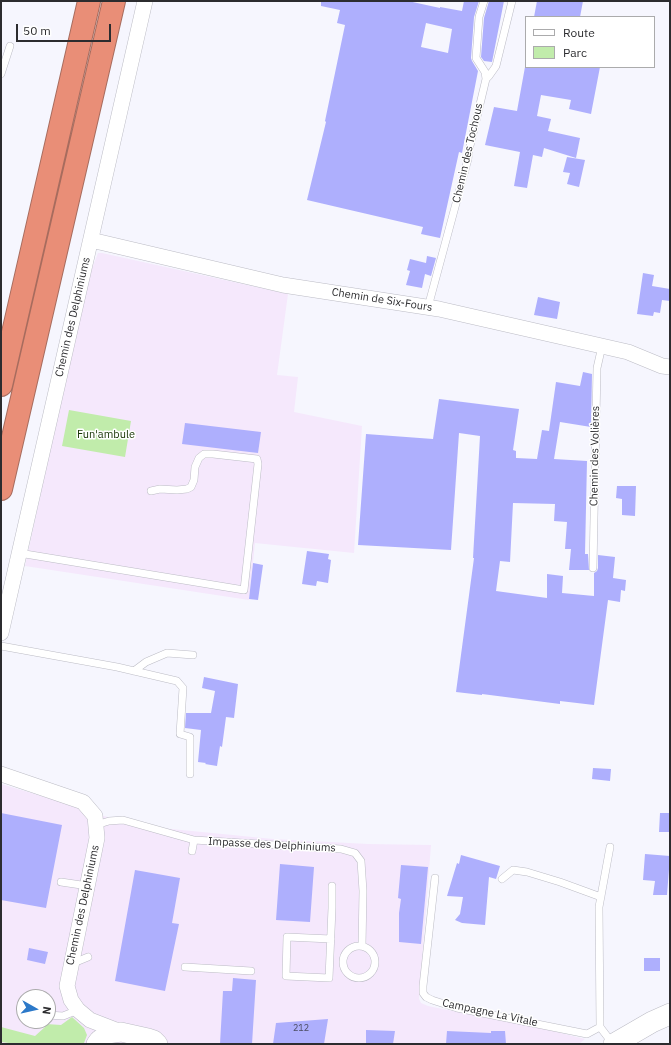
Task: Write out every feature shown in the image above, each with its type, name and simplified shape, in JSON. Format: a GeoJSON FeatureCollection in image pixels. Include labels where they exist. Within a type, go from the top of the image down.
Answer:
{"type":"FeatureCollection","features":[{"type":"Feature","properties":{"kind":"highway"},"geometry":{"type":"LineString","coordinates":[[1,385],[89,1]]}},
{"type":"Feature","properties":{"kind":"highway"},"geometry":{"type":"LineString","coordinates":[[1,489],[114,1]]}},
{"type":"Feature","properties":{"kind":"main road"},"geometry":{"type":"LineString","coordinates":[[614,1044],[652,1022],[670,1014]]}},
{"type":"Feature","properties":{"kind":"street","name":"Chemin des Delphiniums"},"geometry":{"type":"LineString","coordinates":[[1,633],[145,1]]}},
{"type":"Feature","properties":{"kind":"street","name":"Chemin de Six-Fours"},"geometry":{"type":"LineString","coordinates":[[91,240],[284,285],[428,307],[628,352],[662,366],[670,366]]}},
{"type":"Feature","properties":{"kind":"street","name":"Chemin des Delphiniums"},"geometry":{"type":"LineString","coordinates":[[1,774],[83,802],[95,816],[97,838],[67,986],[71,1000],[78,1010],[90,1020],[121,1032]]}},
{"type":"Feature","properties":{"kind":"street","name":"Chemin des Delphiniums"},"geometry":{"type":"LineString","coordinates":[[90,1020],[97,1033],[98,1042]]}},
{"type":"Feature","properties":{"kind":"street"},"geometry":{"type":"LineString","coordinates":[[98,1042],[107,1034],[121,1032],[148,1038],[154,1040],[158,1044]]}},
{"type":"Feature","properties":{"kind":"lane"},"geometry":{"type":"LineString","coordinates":[[484,1],[479,17],[476,58],[485,72],[486,79]]}},
{"type":"Feature","properties":{"kind":"lane","name":"Chemin des Tochous"},"geometry":{"type":"LineString","coordinates":[[428,307],[468,159],[486,79],[496,66],[512,1]]}},
{"type":"Feature","properties":{"kind":"lane"},"geometry":{"type":"LineString","coordinates":[[1,74],[10,46]]}},
{"type":"Feature","properties":{"kind":"lane","name":"Chemin des Volières"},"geometry":{"type":"LineString","coordinates":[[593,568],[593,433],[597,368],[602,346]]}},
{"type":"Feature","properties":{"kind":"lane"},"geometry":{"type":"LineString","coordinates":[[19,553],[244,590],[258,464],[257,459],[204,454],[199,458],[195,467],[194,480],[191,487],[187,489],[160,489],[151,491]]}},
{"type":"Feature","properties":{"kind":"lane"},"geometry":{"type":"LineString","coordinates":[[1,646],[134,671],[177,681],[183,688],[180,734],[190,737],[190,774]]}},
{"type":"Feature","properties":{"kind":"lane"},"geometry":{"type":"LineString","coordinates":[[134,671],[146,662],[167,653],[193,655]]}},
{"type":"Feature","properties":{"kind":"lane","name":"Impasse des Delphiniums"},"geometry":{"type":"LineString","coordinates":[[96,826],[109,820],[123,820],[194,840],[341,849],[355,853],[361,861],[363,892],[362,946]]}},
{"type":"Feature","properties":{"kind":"lane"},"geometry":{"type":"LineString","coordinates":[[192,851],[194,840]]}},
{"type":"Feature","properties":{"kind":"lane"},"geometry":{"type":"LineString","coordinates":[[610,847],[600,907],[600,1027],[614,1044]]}},
{"type":"Feature","properties":{"kind":"lane"},"geometry":{"type":"LineString","coordinates":[[502,879],[513,870],[527,872],[601,897]]}},
{"type":"Feature","properties":{"kind":"lane","name":"Campagne La Vitale"},"geometry":{"type":"LineString","coordinates":[[435,878],[423,986],[423,993],[426,997],[457,1008],[587,1034],[600,1027]]}},
{"type":"Feature","properties":{"kind":"lane"},"geometry":{"type":"LineString","coordinates":[[61,882],[88,886]]}},
{"type":"Feature","properties":{"kind":"lane"},"geometry":{"type":"LineString","coordinates":[[331,939],[287,937],[286,976],[329,978],[331,939],[332,886]]}},
{"type":"Feature","properties":{"kind":"lane"},"geometry":{"type":"LineString","coordinates":[[362,946],[367,948],[374,957],[374,967],[368,975],[358,978],[348,974],[343,965],[343,960],[344,955],[352,947],[362,946]]}},
{"type":"Feature","properties":{"kind":"lane"},"geometry":{"type":"LineString","coordinates":[[71,964],[88,956]]}},
{"type":"Feature","properties":{"kind":"lane"},"geometry":{"type":"LineString","coordinates":[[185,967],[250,971]]}},
{"type":"Feature","properties":{"kind":"lane"},"geometry":{"type":"LineString","coordinates":[[56,1016],[62,1016],[78,1010]]}},
{"type":"Feature","properties":{"kind":"shaded area"},"geometry":{"type":"Polygon","coordinates":[[[98,253],[288,294],[277,375],[298,377],[294,412],[362,426],[354,553],[255,543],[249,600],[25,566],[65,380],[91,271],[98,253]]]}},
{"type":"Feature","properties":{"kind":"shaded area"},"geometry":{"type":"Polygon","coordinates":[[[1,784],[72,805],[131,825],[273,839],[368,844],[431,845],[419,999],[421,1003],[428,1006],[549,1030],[585,1039],[579,1044],[1,1044],[1,784]]]}},
{"type":"Feature","properties":{"kind":"green space","name":"Fun'ambule"},"geometry":{"type":"Polygon","coordinates":[[[69,410],[131,421],[125,457],[62,446],[69,410]]]}},
{"type":"Feature","properties":{"kind":"green space"},"geometry":{"type":"Polygon","coordinates":[[[72,1017],[84,1028],[87,1035],[84,1043],[16,1044],[1,1042],[1,1027],[35,1036],[43,1029],[56,1029],[56,1025],[61,1025],[72,1017]]]}},
{"type":"Feature","properties":{"kind":"building"},"geometry":{"type":"Polygon","coordinates":[[[321,1],[408,1],[462,11],[464,1],[479,1],[474,17],[471,58],[478,71],[462,153],[459,152],[440,238],[421,234],[423,227],[307,200],[326,122],[345,25],[337,23],[340,10],[321,6],[321,1]],[[426,23],[421,47],[448,53],[452,29],[426,23]]]}},
{"type":"Feature","properties":{"kind":"building"},"geometry":{"type":"Polygon","coordinates":[[[489,1],[504,1],[492,62],[484,61],[481,57],[484,18],[489,1]]]}},
{"type":"Feature","properties":{"kind":"building"},"geometry":{"type":"Polygon","coordinates":[[[537,1],[583,1],[580,16],[534,16],[537,1]]]}},
{"type":"Feature","properties":{"kind":"building"},"geometry":{"type":"Polygon","coordinates":[[[525,67],[600,68],[591,114],[569,109],[571,100],[541,95],[537,116],[551,119],[548,131],[580,138],[576,158],[544,148],[542,157],[533,155],[527,188],[514,186],[520,152],[485,145],[494,107],[517,111],[525,67]]]}},
{"type":"Feature","properties":{"kind":"building"},"geometry":{"type":"Polygon","coordinates":[[[567,157],[585,160],[579,187],[567,184],[570,173],[563,172],[567,157]]]}},
{"type":"Feature","properties":{"kind":"building"},"geometry":{"type":"Polygon","coordinates":[[[427,256],[436,258],[431,276],[425,274],[422,288],[406,285],[410,271],[407,270],[410,259],[426,263],[427,256]]]}},
{"type":"Feature","properties":{"kind":"building"},"geometry":{"type":"Polygon","coordinates":[[[643,273],[654,275],[652,286],[670,289],[670,301],[662,300],[660,313],[654,312],[653,316],[637,314],[643,273]]]}},
{"type":"Feature","properties":{"kind":"building"},"geometry":{"type":"Polygon","coordinates":[[[538,297],[560,302],[557,319],[534,315],[538,297]]]}},
{"type":"Feature","properties":{"kind":"building"},"geometry":{"type":"Polygon","coordinates":[[[583,372],[592,374],[591,427],[560,422],[554,459],[587,461],[585,554],[588,554],[589,570],[569,570],[571,549],[565,549],[567,522],[554,521],[555,504],[513,503],[510,562],[500,561],[496,591],[547,598],[547,574],[563,576],[562,593],[594,596],[594,573],[598,568],[598,555],[615,557],[613,578],[626,580],[625,591],[621,590],[620,602],[608,600],[594,705],[560,701],[560,704],[456,692],[474,558],[480,436],[459,433],[451,550],[358,545],[366,434],[433,439],[439,399],[519,409],[513,450],[516,451],[516,458],[537,459],[542,430],[549,431],[556,382],[580,386],[583,372]]]}},
{"type":"Feature","properties":{"kind":"building"},"geometry":{"type":"Polygon","coordinates":[[[185,423],[261,432],[258,453],[182,444],[185,423]]]}},
{"type":"Feature","properties":{"kind":"building"},"geometry":{"type":"Polygon","coordinates":[[[617,486],[636,486],[635,516],[622,515],[622,499],[616,498],[617,486]]]}},
{"type":"Feature","properties":{"kind":"building"},"geometry":{"type":"Polygon","coordinates":[[[307,551],[329,554],[328,559],[331,560],[328,583],[317,581],[316,586],[302,584],[307,551]]]}},
{"type":"Feature","properties":{"kind":"building"},"geometry":{"type":"Polygon","coordinates":[[[253,563],[263,565],[258,600],[249,599],[253,563]]]}},
{"type":"Feature","properties":{"kind":"building"},"geometry":{"type":"Polygon","coordinates":[[[204,677],[238,684],[234,718],[226,717],[222,747],[220,746],[217,766],[198,762],[201,730],[185,728],[186,713],[211,713],[215,691],[202,688],[204,677]]]}},
{"type":"Feature","properties":{"kind":"building"},"geometry":{"type":"Polygon","coordinates":[[[593,768],[611,769],[610,781],[592,779],[593,768]]]}},
{"type":"Feature","properties":{"kind":"building"},"geometry":{"type":"Polygon","coordinates":[[[1,813],[62,825],[46,908],[1,900],[1,813]]]}},
{"type":"Feature","properties":{"kind":"building"},"geometry":{"type":"Polygon","coordinates":[[[660,813],[670,813],[670,832],[659,832],[660,813]]]}},
{"type":"Feature","properties":{"kind":"building"},"geometry":{"type":"Polygon","coordinates":[[[645,854],[670,856],[667,895],[653,895],[655,881],[643,880],[645,854]]]}},
{"type":"Feature","properties":{"kind":"building"},"geometry":{"type":"Polygon","coordinates":[[[461,855],[500,866],[496,879],[489,877],[485,925],[462,923],[455,920],[460,914],[463,897],[447,896],[457,863],[459,864],[461,855]]]}},
{"type":"Feature","properties":{"kind":"building"},"geometry":{"type":"Polygon","coordinates":[[[280,864],[314,867],[310,922],[276,920],[280,864]]]}},
{"type":"Feature","properties":{"kind":"building"},"geometry":{"type":"Polygon","coordinates":[[[401,865],[428,867],[421,944],[399,942],[399,913],[401,899],[398,898],[401,865]]]}},
{"type":"Feature","properties":{"kind":"building"},"geometry":{"type":"Polygon","coordinates":[[[135,870],[180,878],[172,923],[179,924],[165,991],[115,981],[135,870]]]}},
{"type":"Feature","properties":{"kind":"building"},"geometry":{"type":"Polygon","coordinates":[[[29,948],[48,952],[45,964],[27,960],[29,948]]]}},
{"type":"Feature","properties":{"kind":"building"},"geometry":{"type":"Polygon","coordinates":[[[644,958],[660,958],[660,971],[644,971],[644,958]]]}},
{"type":"Feature","properties":{"kind":"building"},"geometry":{"type":"Polygon","coordinates":[[[233,978],[256,980],[252,1044],[220,1044],[223,991],[232,991],[233,978]]]}},
{"type":"Feature","properties":{"kind":"building"},"geometry":{"type":"Polygon","coordinates":[[[328,1019],[324,1044],[273,1044],[276,1023],[328,1019]]]}},
{"type":"Feature","properties":{"kind":"building"},"geometry":{"type":"Polygon","coordinates":[[[366,1030],[395,1031],[393,1044],[366,1044],[366,1030]]]}},
{"type":"Feature","properties":{"kind":"building"},"geometry":{"type":"Polygon","coordinates":[[[447,1031],[491,1033],[491,1031],[505,1031],[506,1044],[446,1044],[447,1031]]]}}]}
